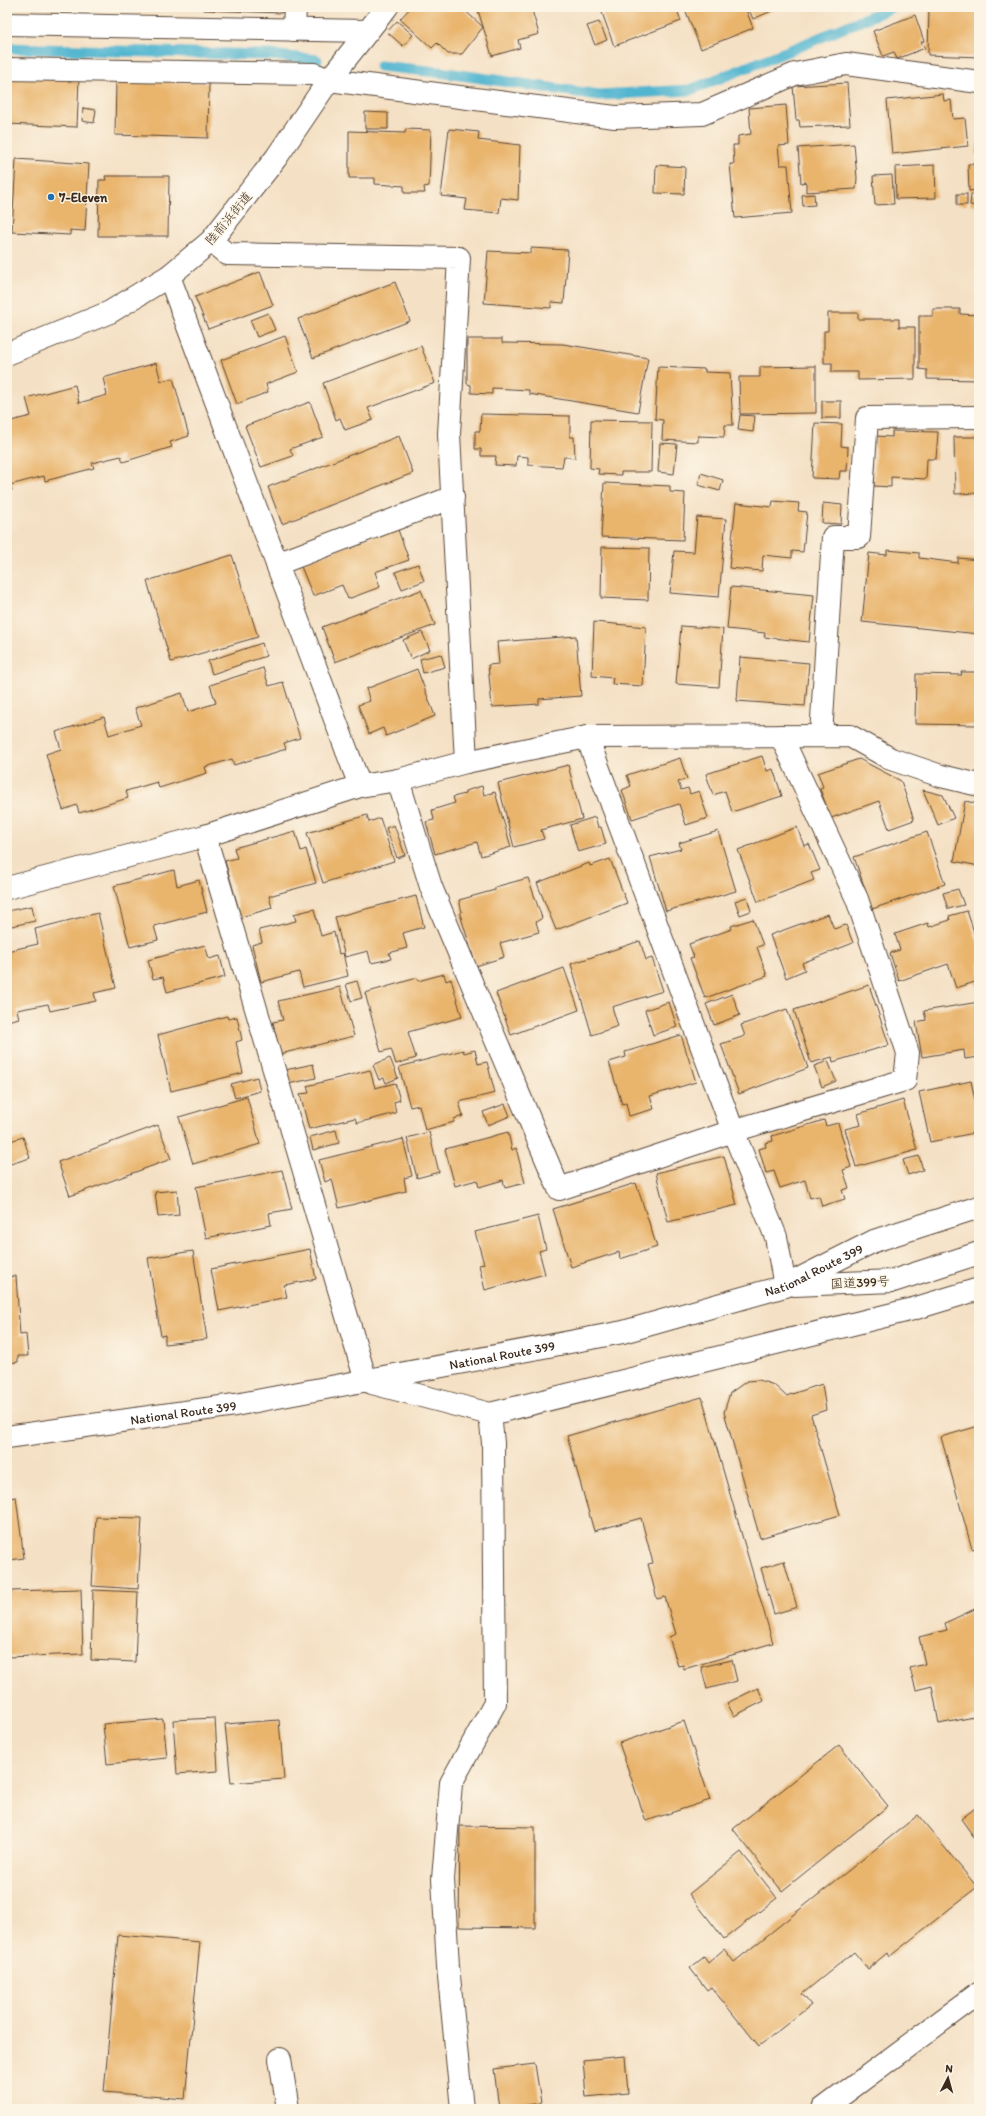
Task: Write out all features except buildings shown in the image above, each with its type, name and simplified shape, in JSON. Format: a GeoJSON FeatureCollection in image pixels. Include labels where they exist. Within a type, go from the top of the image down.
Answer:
{"type":"FeatureCollection","features":[{"type":"Feature","properties":{"kind":"main road"},"geometry":{"type":"LineString","coordinates":[[294,30],[295,7]]}},
{"type":"Feature","properties":{"kind":"main road","name":"陸前浜街道"},"geometry":{"type":"LineString","coordinates":[[7,354],[110,312],[169,276],[211,241],[276,158],[329,80],[387,7]]}},
{"type":"Feature","properties":{"kind":"main road"},"geometry":{"type":"LineString","coordinates":[[7,24],[367,32]]}},
{"type":"Feature","properties":{"kind":"main road"},"geometry":{"type":"LineString","coordinates":[[7,69],[314,74],[329,80],[614,117],[702,114],[795,74],[846,64],[979,82]]}},
{"type":"Feature","properties":{"kind":"main road"},"geometry":{"type":"LineString","coordinates":[[211,241],[227,254],[459,258],[449,434],[466,762]]}},
{"type":"Feature","properties":{"kind":"main road"},"geometry":{"type":"LineString","coordinates":[[169,276],[360,786]]}},
{"type":"Feature","properties":{"kind":"main road"},"geometry":{"type":"LineString","coordinates":[[821,736],[833,537],[859,537],[867,418],[979,417]]}},
{"type":"Feature","properties":{"kind":"main road"},"geometry":{"type":"LineString","coordinates":[[277,564],[453,498]]}},
{"type":"Feature","properties":{"kind":"main road"},"geometry":{"type":"LineString","coordinates":[[398,780],[431,887],[559,1189],[733,1131],[905,1080],[908,1053],[857,899],[781,736]]}},
{"type":"Feature","properties":{"kind":"main road"},"geometry":{"type":"LineString","coordinates":[[7,888],[205,836],[360,786],[398,780],[466,762],[587,737],[850,736],[891,759],[942,776],[979,785]]}},
{"type":"Feature","properties":{"kind":"main road"},"geometry":{"type":"LineString","coordinates":[[587,737],[733,1131],[776,1237],[785,1286]]}},
{"type":"Feature","properties":{"kind":"main road"},"geometry":{"type":"LineString","coordinates":[[205,836],[366,1381],[490,1414],[898,1313],[979,1289]]}},
{"type":"Feature","properties":{"kind":"main road","name":"National Route 399"},"geometry":{"type":"LineString","coordinates":[[7,1437],[235,1405],[623,1332],[785,1286],[874,1241],[979,1207]]}},
{"type":"Feature","properties":{"kind":"main road","name":"国道399号"},"geometry":{"type":"LineString","coordinates":[[785,1286],[893,1281],[979,1253]]}},
{"type":"Feature","properties":{"kind":"main road"},"geometry":{"type":"LineString","coordinates":[[462,2109],[448,1966],[443,1879],[451,1783],[495,1703],[493,1442],[490,1414]]}},
{"type":"Feature","properties":{"kind":"main road"},"geometry":{"type":"LineString","coordinates":[[824,2109],[979,1993]]}},
{"type":"Feature","properties":{"kind":"main road"},"geometry":{"type":"LineString","coordinates":[[280,2058],[288,2109]]}},
{"type":"Feature","properties":{"kind":"waterway"},"geometry":{"type":"LineString","coordinates":[[380,66],[446,73],[599,95],[690,90],[893,7]]}},
{"type":"Feature","properties":{"kind":"waterway"},"geometry":{"type":"LineString","coordinates":[[7,48],[270,55],[317,60]]}},
{"type":"Feature","properties":{"kind":"place","name":"7-Eleven"},"geometry":{"type":"Point","coordinates":[51,197]}}]}
